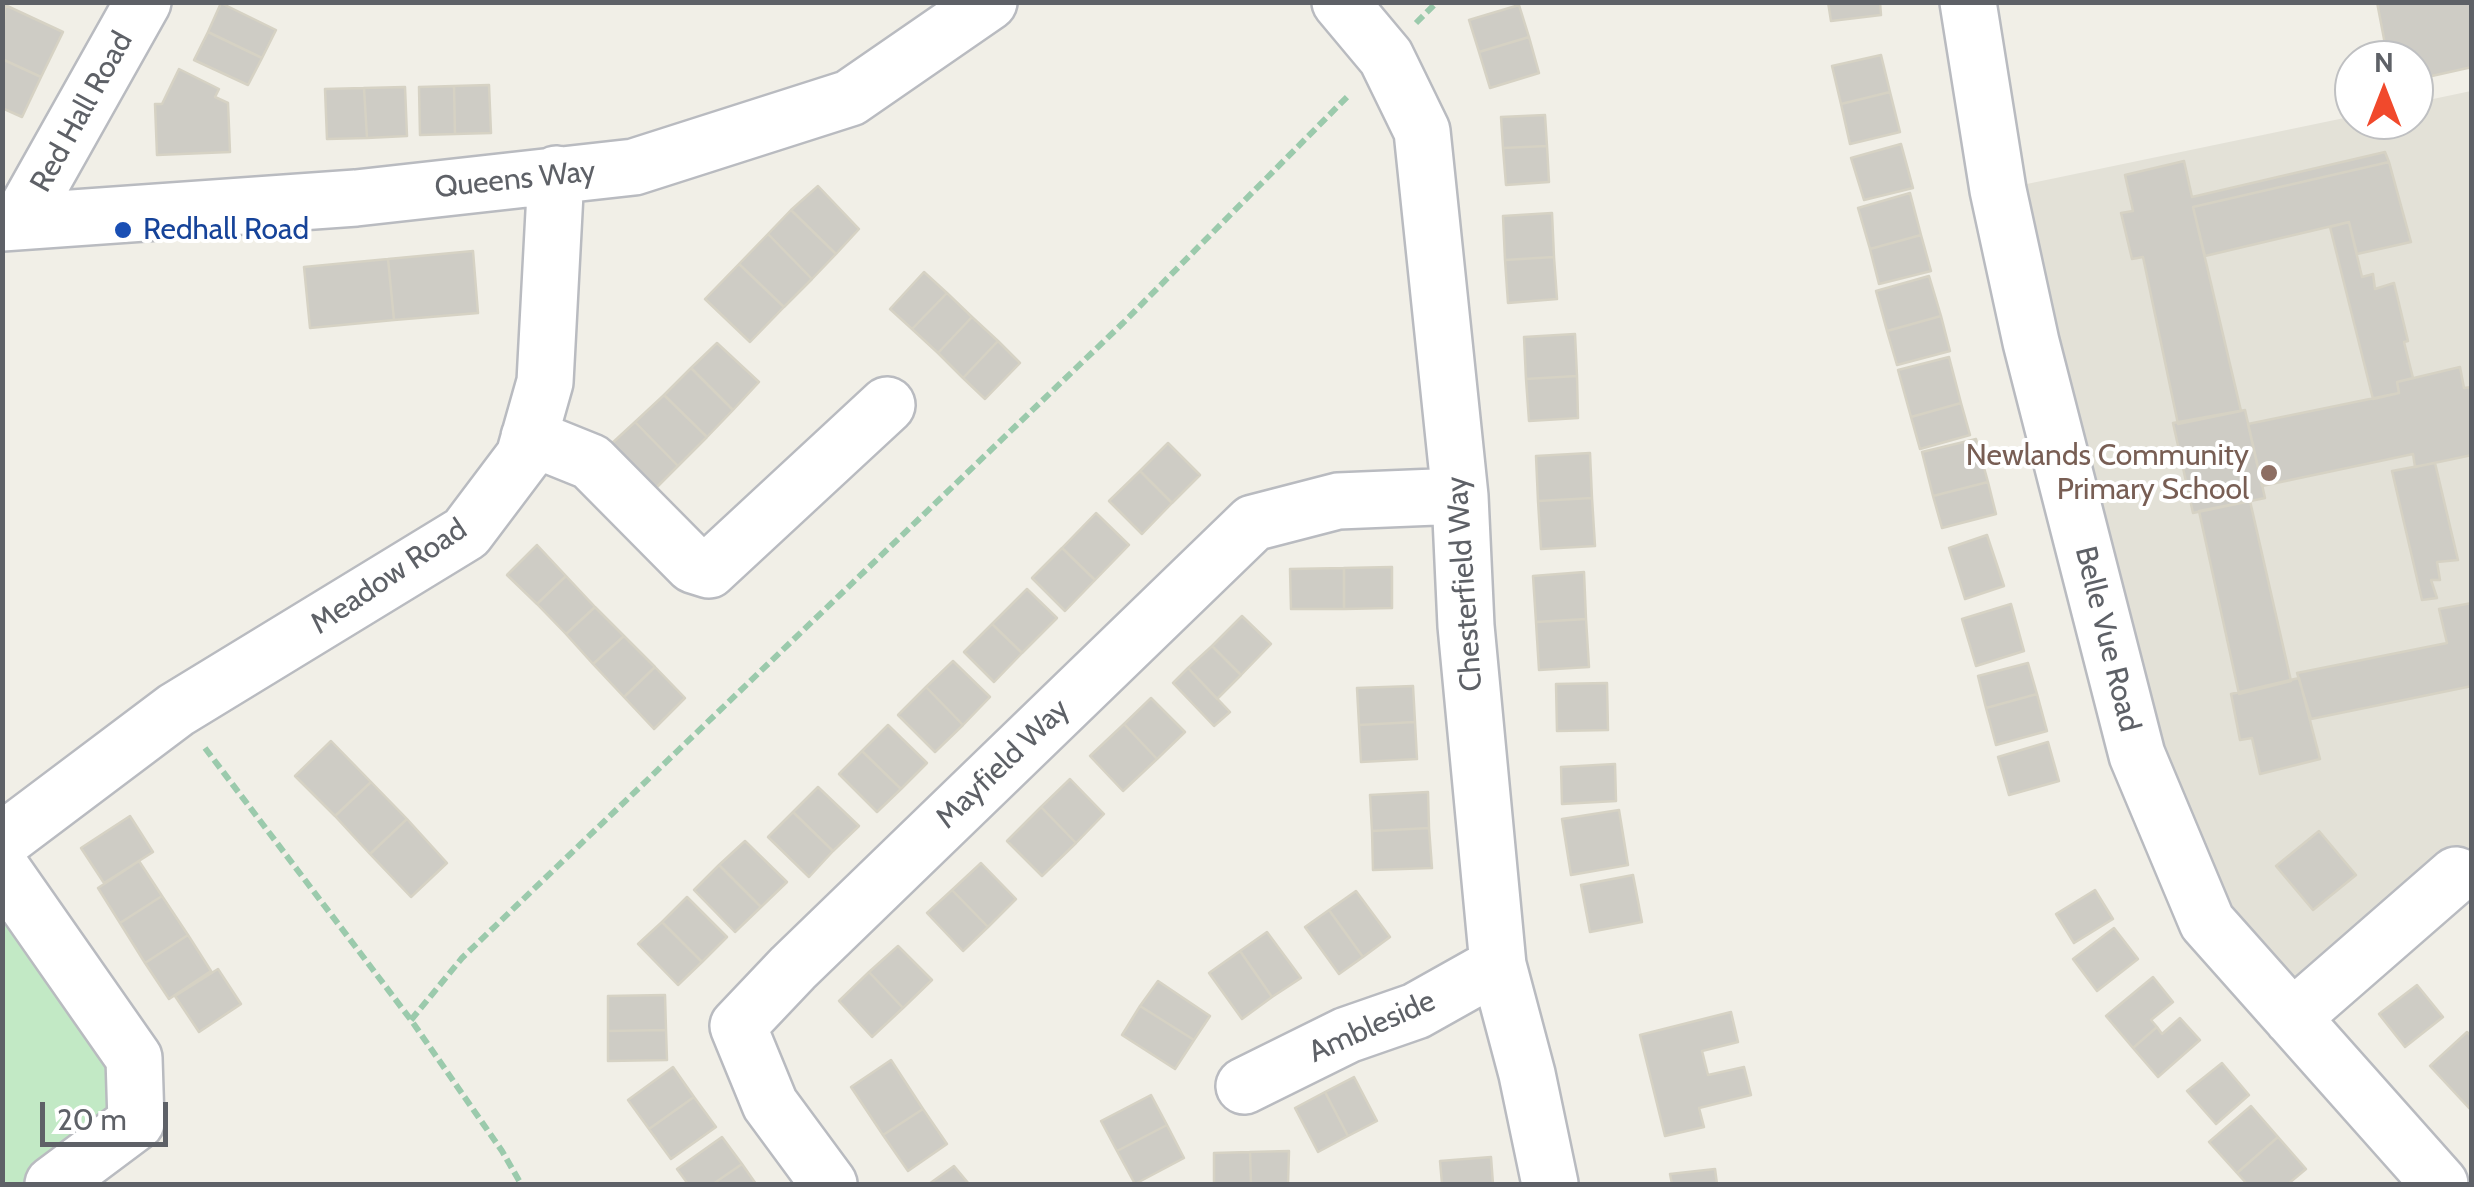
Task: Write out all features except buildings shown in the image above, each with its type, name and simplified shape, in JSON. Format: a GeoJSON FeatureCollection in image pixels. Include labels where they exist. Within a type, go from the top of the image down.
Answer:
{"type":"FeatureCollection","features":[{"type":"Feature","properties":{"kind":"street","name":"Red Hall Road"},"geometry":{"type":"LineString","coordinates":[[11,222],[143,2]]}},
{"type":"Feature","properties":{"kind":"street","name":"Chesterfield Way"},"geometry":{"type":"LineString","coordinates":[[1340,2],[1386,58],[1422,131],[1460,496],[1466,626],[1498,965],[1527,1074],[1550,1184]]}},
{"type":"Feature","properties":{"kind":"street","name":"Belle Vue Road"},"geometry":{"type":"LineString","coordinates":[[1968,2],[1998,190],[2031,342],[2137,755],[2207,922],[2440,1184]]}},
{"type":"Feature","properties":{"kind":"street","name":"Queens Way"},"geometry":{"type":"LineString","coordinates":[[11,222],[356,198],[634,167],[850,98],[966,9]]}},
{"type":"Feature","properties":{"kind":"street","name":"Meadow Road"},"geometry":{"type":"LineString","coordinates":[[2,841],[176,710],[466,532],[524,456],[545,382],[556,174]]}},
{"type":"Feature","properties":{"kind":"street"},"geometry":{"type":"LineString","coordinates":[[529,436],[591,462],[693,565],[709,570],[887,404]]}},
{"type":"Feature","properties":{"kind":"street","name":"Mayfield Way"},"geometry":{"type":"LineString","coordinates":[[829,1184],[770,1104],[738,1026],[793,968],[1254,522],[1338,501],[1460,496]]}},
{"type":"Feature","properties":{"kind":"street"},"geometry":{"type":"LineString","coordinates":[[2,869],[134,1058],[136,1122],[53,1184]]}},
{"type":"Feature","properties":{"kind":"street"},"geometry":{"type":"LineString","coordinates":[[2292,1018],[2456,876]]}},
{"type":"Feature","properties":{"kind":"street","name":"Ambleside"},"geometry":{"type":"LineString","coordinates":[[1244,1086],[1346,1035],[1416,1011],[1498,965]]}},
{"type":"Feature","properties":{"kind":"path"},"geometry":{"type":"LineString","coordinates":[[411,1020],[462,958],[1109,337],[1386,58]]}},
{"type":"Feature","properties":{"kind":"path"},"geometry":{"type":"LineString","coordinates":[[176,710],[411,1020],[521,1184]]}},
{"type":"Feature","properties":{"kind":"shaded area","name":"Newlands Community Primary School"},"geometry":{"type":"Polygon","coordinates":[[[2471,91],[2471,866],[2292,1018],[2137,755],[1998,190],[2334,120],[2334,140],[2434,140],[2434,99],[2471,91]]]}},
{"type":"Feature","properties":{"kind":"green space"},"geometry":{"type":"Polygon","coordinates":[[[2,869],[136,1122],[53,1184],[3,1184],[2,869]]]}},
{"type":"Feature","properties":{"kind":"place","name":"Redhall Road"},"geometry":{"type":"Point","coordinates":[123,230]}},
{"type":"Feature","properties":{"kind":"place","name":"Newlands Community Primary School"},"geometry":{"type":"Point","coordinates":[2269,473]}}]}
